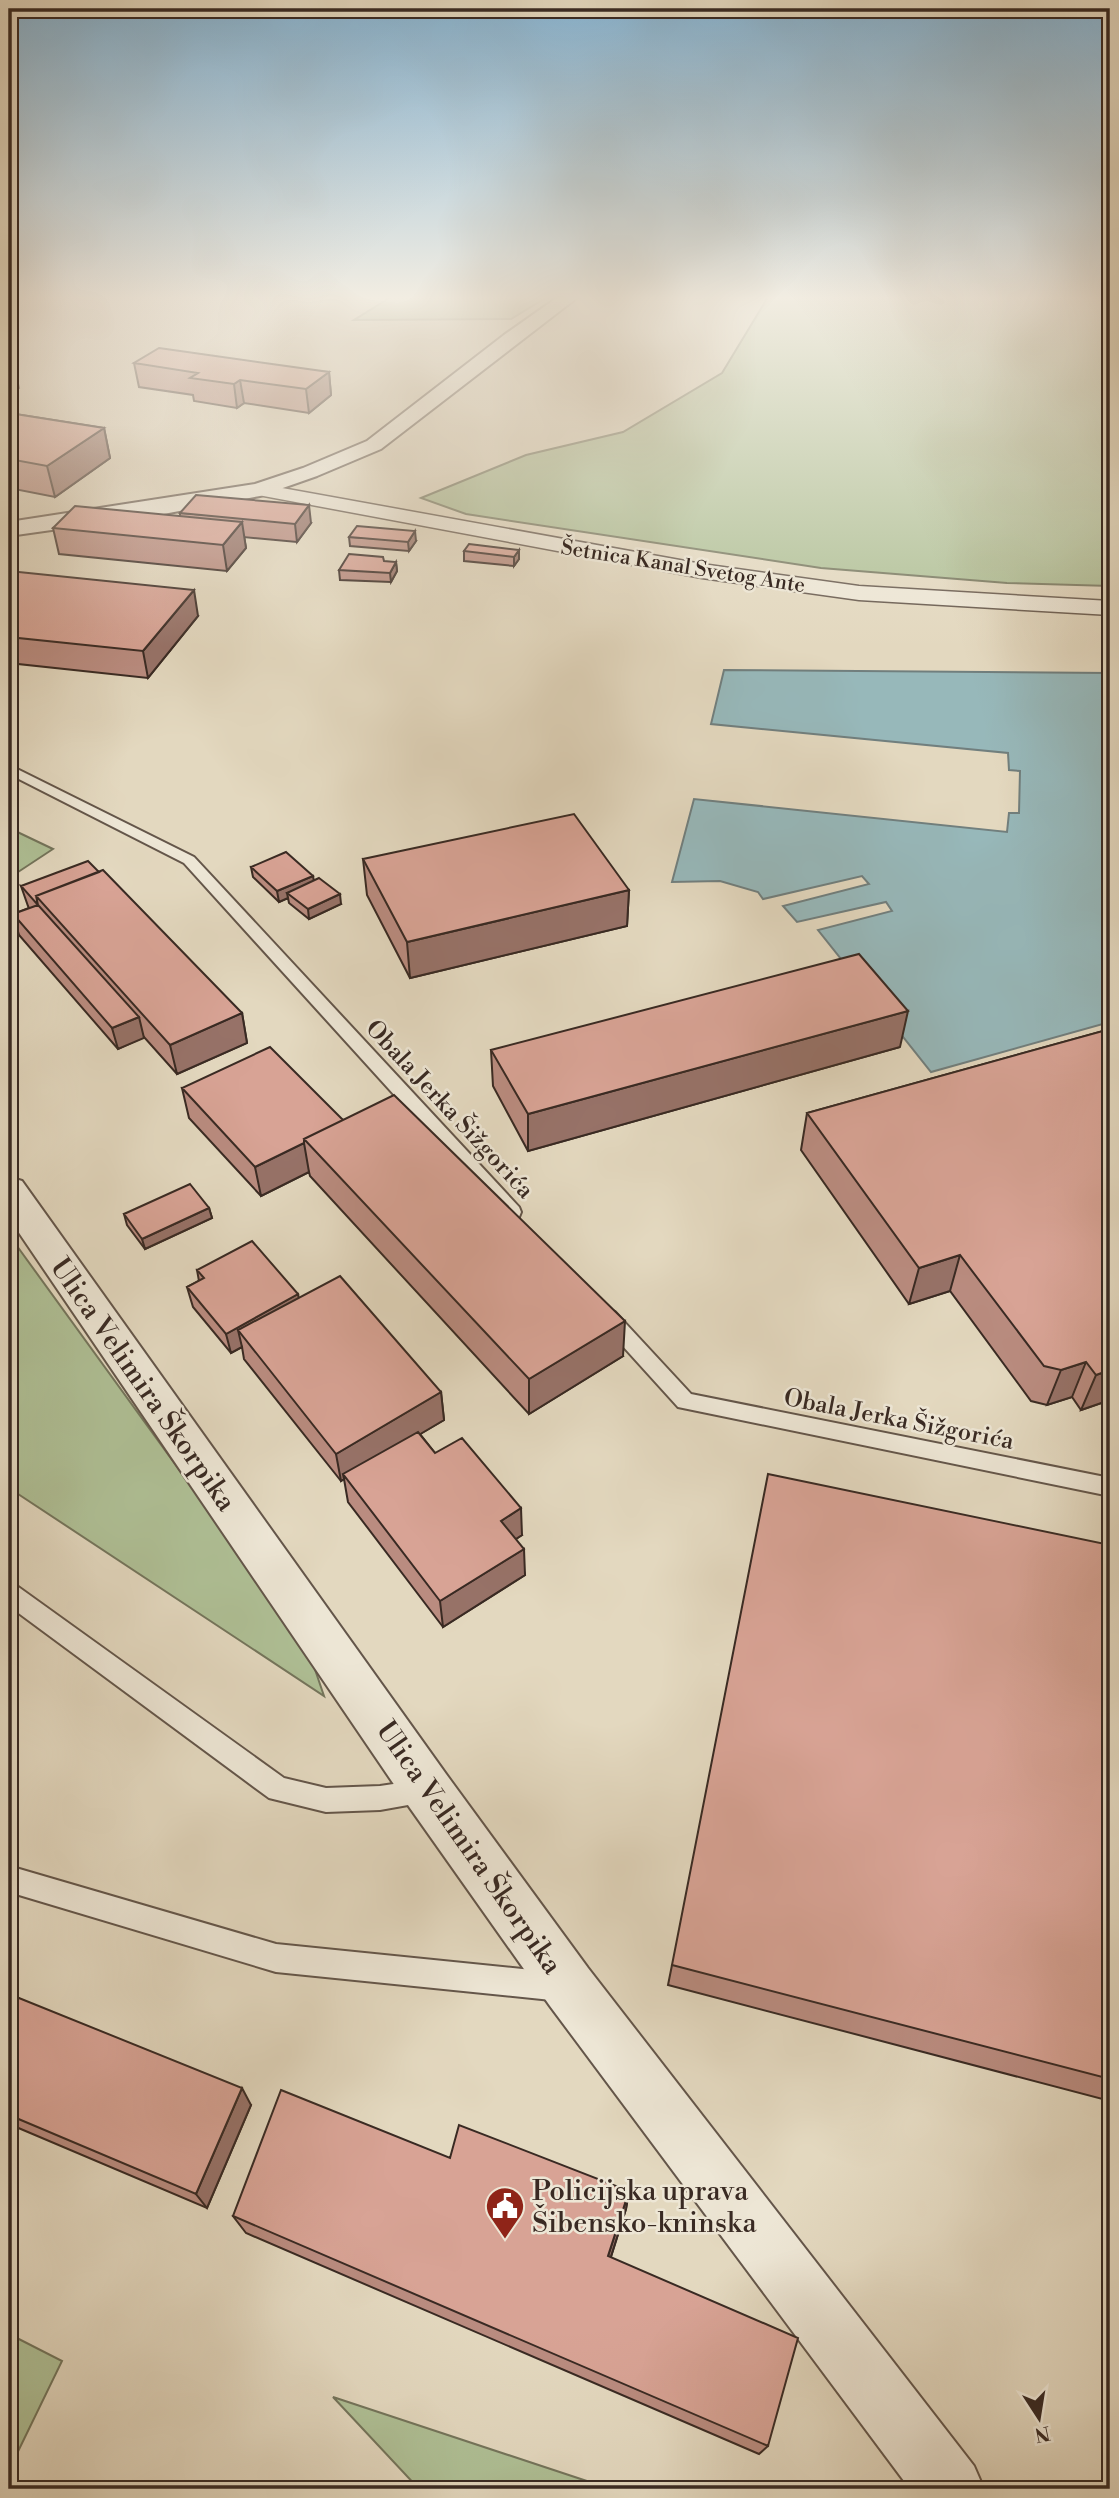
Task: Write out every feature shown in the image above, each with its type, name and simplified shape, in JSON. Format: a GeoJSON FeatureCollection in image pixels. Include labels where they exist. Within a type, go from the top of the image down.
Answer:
{"type":"FeatureCollection","features":[{"type":"Feature","properties":{"kind":"street"},"geometry":{"type":"LineString","coordinates":[[9,529],[158,508],[260,490],[374,445],[414,414]]}},
{"type":"Feature","properties":{"kind":"street","name":"Šetnica Kanal Svetog Ante"},"geometry":{"type":"LineString","coordinates":[[260,490],[702,571],[859,593],[1110,608]]}},
{"type":"Feature","properties":{"kind":"street","name":"Ulica Velimira Škorpika"},"geometry":{"type":"LineString","coordinates":[[9,1191],[428,1791],[569,1987],[951,2489]]}},
{"type":"Feature","properties":{"kind":"lane","name":"Obala Jerka Šižgorića"},"geometry":{"type":"LineString","coordinates":[[13,771],[189,860],[526,1227]]}},
{"type":"Feature","properties":{"kind":"lane","name":"Obala Jerka Šižgorića"},"geometry":{"type":"LineString","coordinates":[[591,1299],[685,1401],[1110,1488]]}},
{"type":"Feature","properties":{"kind":"lane"},"geometry":{"type":"LineString","coordinates":[[9,1593],[278,1789],[326,1800],[380,1798],[428,1791]]}},
{"type":"Feature","properties":{"kind":"lane"},"geometry":{"type":"LineString","coordinates":[[9,1879],[276,1958],[569,1987]]}},
{"type":"Feature","properties":{"kind":"green space"},"geometry":{"type":"Polygon","coordinates":[[[654,414],[1110,414],[1110,586],[1007,583],[821,568],[466,514],[421,498],[526,455],[623,432],[654,414]]]}},
{"type":"Feature","properties":{"kind":"green space"},"geometry":{"type":"Polygon","coordinates":[[[9,828],[53,849],[9,878],[9,828]]]}},
{"type":"Feature","properties":{"kind":"green space"},"geometry":{"type":"Polygon","coordinates":[[[9,1235],[307,1646],[324,1696],[9,1488],[9,1235]]]}},
{"type":"Feature","properties":{"kind":"green space"},"geometry":{"type":"Polygon","coordinates":[[[9,2334],[62,2361],[9,2470],[9,2334]]]}},
{"type":"Feature","properties":{"kind":"green space"},"geometry":{"type":"Polygon","coordinates":[[[333,2397],[611,2489],[419,2489],[333,2397]]]}},
{"type":"Feature","properties":{"kind":"water"},"geometry":{"type":"Polygon","coordinates":[[[724,670],[1110,673],[1110,1022],[931,1072],[818,930],[892,911],[886,902],[797,922],[783,906],[869,884],[862,876],[763,899],[758,892],[720,881],[672,882],[694,799],[1007,832],[1009,813],[1019,813],[1020,771],[1009,770],[1008,753],[711,724],[724,670]]]}},
{"type":"Feature","properties":{"kind":"building"},"geometry":{"type":"Polygon","coordinates":[[[9,414],[104,428],[47,466],[9,459],[9,414]]]}},
{"type":"Feature","properties":{"kind":"building"},"geometry":{"type":"Polygon","coordinates":[[[196,495],[309,505],[295,524],[180,513],[196,495]]]}},
{"type":"Feature","properties":{"kind":"building"},"geometry":{"type":"Polygon","coordinates":[[[75,506],[242,522],[223,545],[53,528],[75,506]]]}},
{"type":"Feature","properties":{"kind":"building"},"geometry":{"type":"Polygon","coordinates":[[[357,526],[415,531],[408,542],[349,537],[357,526]]]}},
{"type":"Feature","properties":{"kind":"building"},"geometry":{"type":"Polygon","coordinates":[[[469,544],[519,550],[514,557],[464,551],[469,544]]]}},
{"type":"Feature","properties":{"kind":"building"},"geometry":{"type":"Polygon","coordinates":[[[349,554],[383,557],[384,561],[396,562],[390,573],[339,570],[349,554]]]}},
{"type":"Feature","properties":{"kind":"building"},"geometry":{"type":"Polygon","coordinates":[[[9,571],[194,590],[143,651],[9,637],[9,571]]]}},
{"type":"Feature","properties":{"kind":"building"},"geometry":{"type":"Polygon","coordinates":[[[574,814],[629,890],[407,942],[363,859],[574,814]]]}},
{"type":"Feature","properties":{"kind":"building"},"geometry":{"type":"Polygon","coordinates":[[[286,852],[313,876],[277,891],[251,867],[286,852]]]}},
{"type":"Feature","properties":{"kind":"building"},"geometry":{"type":"Polygon","coordinates":[[[88,861],[99,872],[36,896],[38,905],[21,886],[88,861]]]}},
{"type":"Feature","properties":{"kind":"building"},"geometry":{"type":"Polygon","coordinates":[[[103,870],[242,1013],[170,1045],[36,896],[103,870]]]}},
{"type":"Feature","properties":{"kind":"building"},"geometry":{"type":"Polygon","coordinates":[[[319,878],[340,894],[308,909],[287,893],[319,878]]]}},
{"type":"Feature","properties":{"kind":"building"},"geometry":{"type":"Polygon","coordinates":[[[38,905],[139,1017],[112,1028],[13,914],[38,905]]]}},
{"type":"Feature","properties":{"kind":"building"},"geometry":{"type":"Polygon","coordinates":[[[859,954],[908,1011],[528,1114],[491,1050],[859,954]]]}},
{"type":"Feature","properties":{"kind":"building"},"geometry":{"type":"Polygon","coordinates":[[[1110,1029],[1110,1370],[1096,1375],[1086,1362],[1061,1370],[1044,1366],[960,1255],[919,1268],[807,1113],[1110,1029]]]}},
{"type":"Feature","properties":{"kind":"building"},"geometry":{"type":"Polygon","coordinates":[[[270,1047],[343,1120],[255,1167],[182,1088],[270,1047]]]}},
{"type":"Feature","properties":{"kind":"building"},"geometry":{"type":"Polygon","coordinates":[[[394,1095],[625,1321],[529,1379],[304,1139],[394,1095]]]}},
{"type":"Feature","properties":{"kind":"building"},"geometry":{"type":"Polygon","coordinates":[[[190,1184],[209,1208],[142,1239],[124,1214],[190,1184]]]}},
{"type":"Feature","properties":{"kind":"building"},"geometry":{"type":"Polygon","coordinates":[[[252,1241],[298,1294],[226,1334],[187,1287],[204,1278],[197,1270],[252,1241]]]}},
{"type":"Feature","properties":{"kind":"building"},"geometry":{"type":"Polygon","coordinates":[[[340,1276],[441,1392],[336,1454],[238,1330],[340,1276]]]}},
{"type":"Feature","properties":{"kind":"building"},"geometry":{"type":"Polygon","coordinates":[[[418,1432],[435,1453],[462,1438],[521,1508],[501,1521],[524,1549],[440,1601],[343,1474],[418,1432]]]}},
{"type":"Feature","properties":{"kind":"building"},"geometry":{"type":"Polygon","coordinates":[[[768,1474],[1110,1545],[1110,2079],[672,1965],[768,1474]]]}},
{"type":"Feature","properties":{"kind":"building"},"geometry":{"type":"Polygon","coordinates":[[[9,1994],[242,2088],[196,2194],[9,2115],[9,1994]]]}},
{"type":"Feature","properties":{"kind":"building"},"geometry":{"type":"Polygon","coordinates":[[[281,2090],[450,2158],[459,2125],[629,2191],[608,2256],[798,2338],[768,2446],[233,2216],[281,2090]]]}},
{"type":"Feature","properties":{"kind":"place","name":"Policijska uprava Šibensko-kninska"},"geometry":{"type":"Point","coordinates":[505,2240]}}]}
